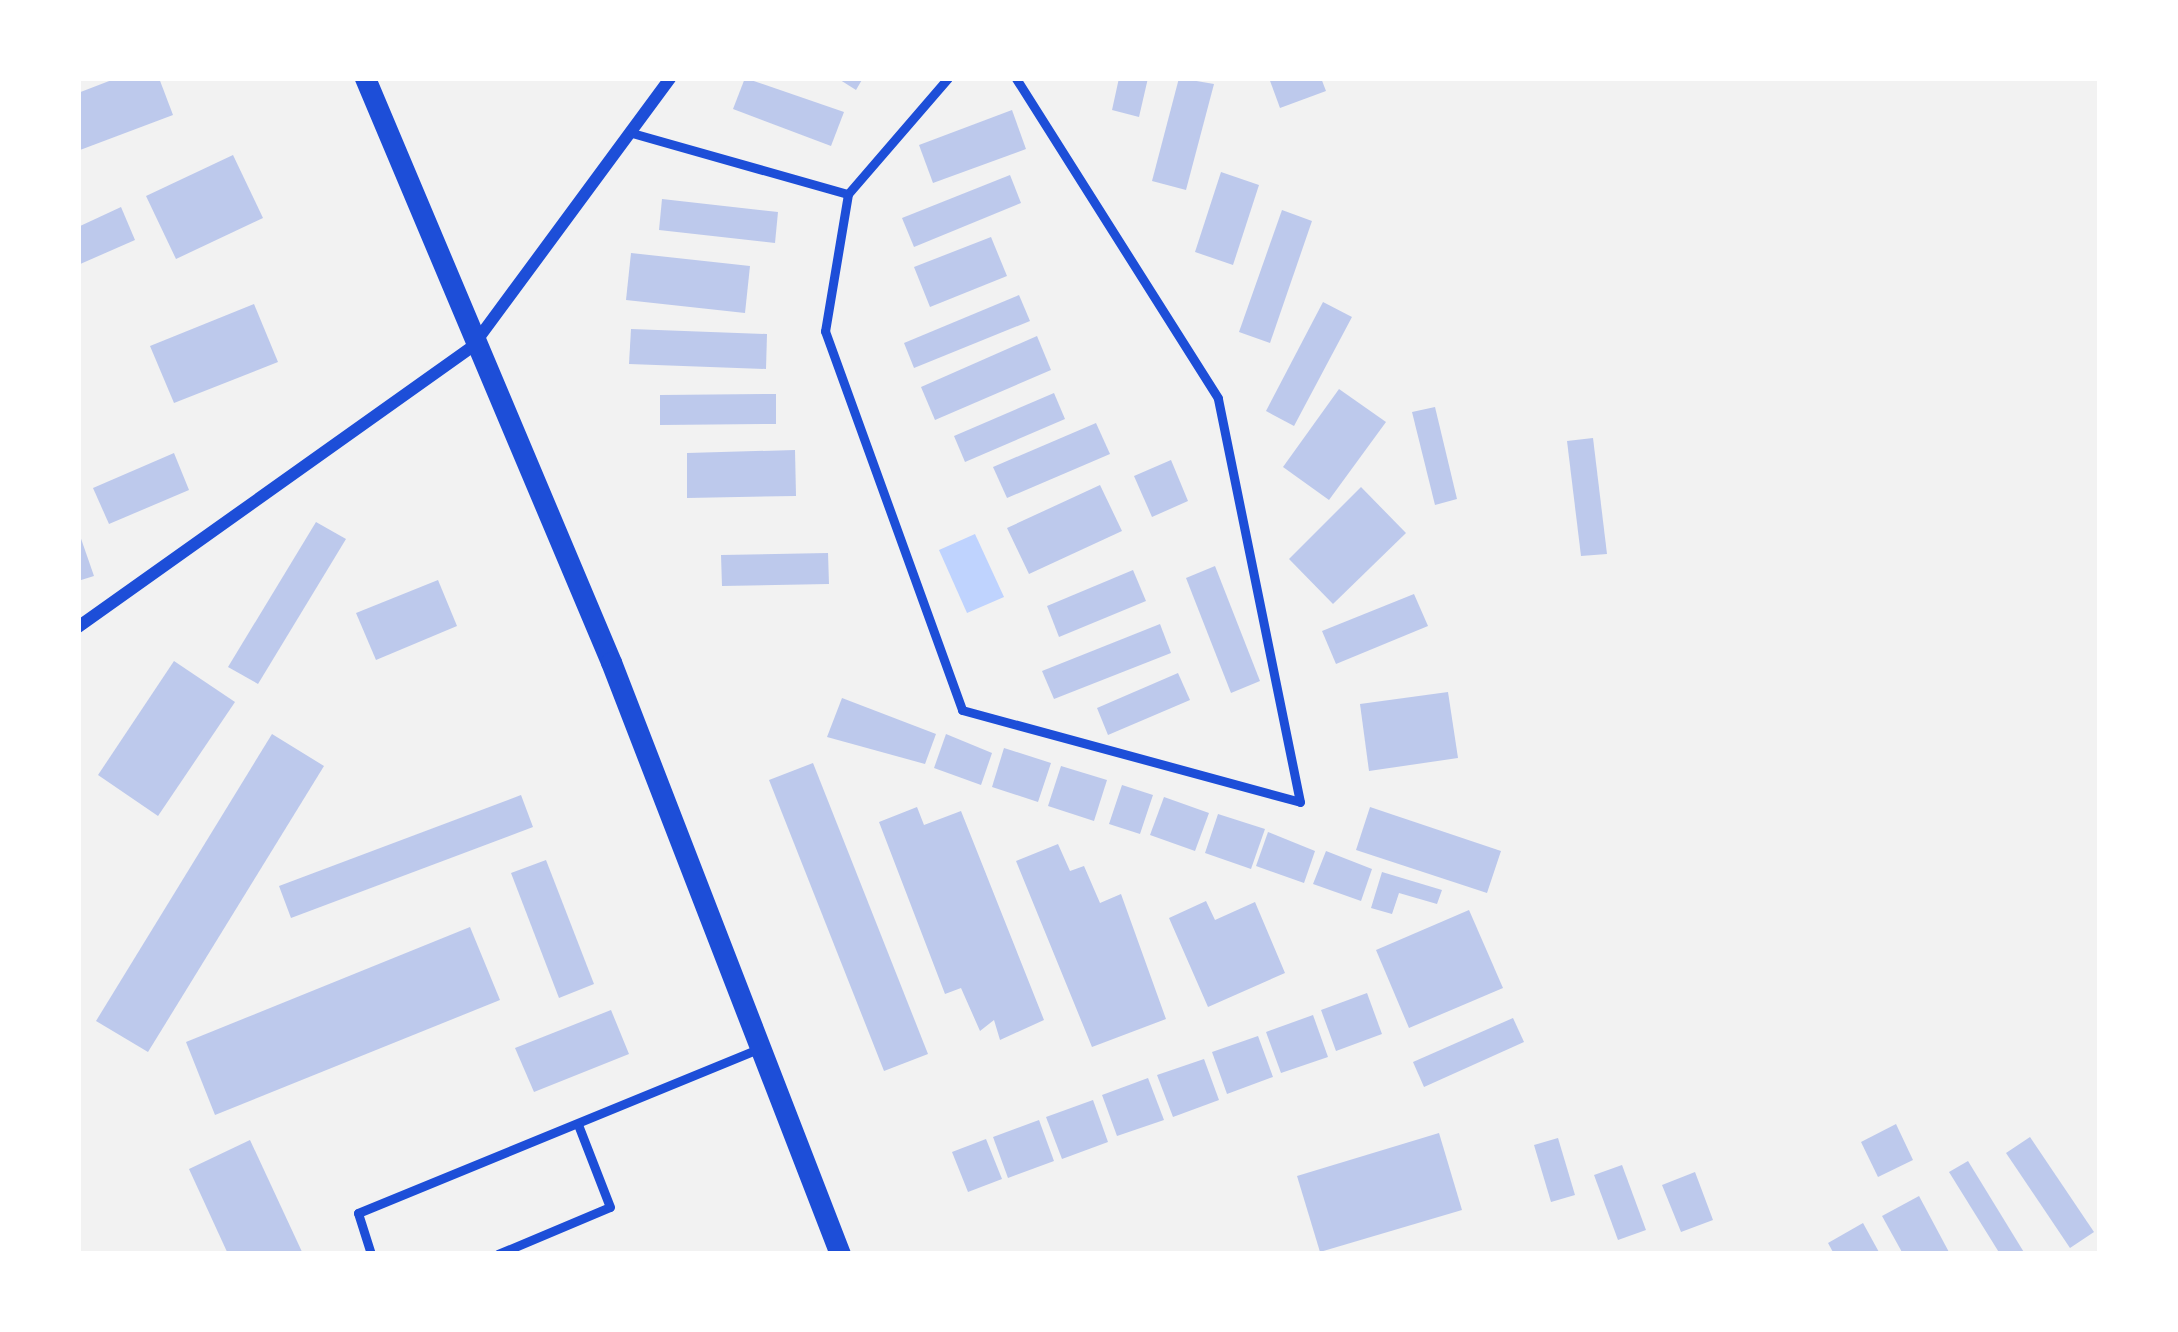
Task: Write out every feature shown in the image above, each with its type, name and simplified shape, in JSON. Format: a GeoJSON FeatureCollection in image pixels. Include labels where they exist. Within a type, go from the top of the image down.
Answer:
{"type":"FeatureCollection","features":[{"type":"Feature","properties":{"kind":"street"},"geometry":{"type":"LineString","coordinates":[[364,78],[472,347],[611,662],[840,1254]]}},
{"type":"Feature","properties":{"kind":"street"},"geometry":{"type":"LineString","coordinates":[[78,627],[472,347],[670,78]]}},
{"type":"Feature","properties":{"kind":"lane"},"geometry":{"type":"LineString","coordinates":[[948,78],[848,194],[825,331],[962,710],[1300,802],[1218,398],[1016,78]]}},
{"type":"Feature","properties":{"kind":"lane"},"geometry":{"type":"LineString","coordinates":[[632,133],[848,194]]}},
{"type":"Feature","properties":{"kind":"lane"},"geometry":{"type":"LineString","coordinates":[[371,1254],[358,1213],[579,1127],[627,1098],[758,1048]]}},
{"type":"Feature","properties":{"kind":"lane"},"geometry":{"type":"LineString","coordinates":[[498,1254],[610,1207],[579,1127]]}},
{"type":"Feature","properties":{"kind":"water"},"geometry":{"type":"Polygon","coordinates":[[[975,534],[1004,597],[967,613],[939,550],[975,534]]]}},
{"type":"Feature","properties":{"kind":"building"},"geometry":{"type":"Polygon","coordinates":[[[117,78],[159,78],[173,115],[80,150],[78,93],[117,78]]]}},
{"type":"Feature","properties":{"kind":"building"},"geometry":{"type":"Polygon","coordinates":[[[745,78],[844,112],[831,146],[733,109],[745,78]]]}},
{"type":"Feature","properties":{"kind":"building"},"geometry":{"type":"Polygon","coordinates":[[[837,78],[863,78],[856,90],[837,78]]]}},
{"type":"Feature","properties":{"kind":"building"},"geometry":{"type":"Polygon","coordinates":[[[1119,78],[1148,78],[1139,117],[1112,110],[1119,78]]]}},
{"type":"Feature","properties":{"kind":"building"},"geometry":{"type":"Polygon","coordinates":[[[1179,78],[1214,84],[1186,190],[1152,181],[1179,78]]]}},
{"type":"Feature","properties":{"kind":"building"},"geometry":{"type":"Polygon","coordinates":[[[1269,78],[1321,78],[1326,91],[1280,108],[1269,78]]]}},
{"type":"Feature","properties":{"kind":"building"},"geometry":{"type":"Polygon","coordinates":[[[1012,110],[1026,149],[933,183],[919,145],[1012,110]]]}},
{"type":"Feature","properties":{"kind":"building"},"geometry":{"type":"Polygon","coordinates":[[[233,155],[263,218],[176,259],[146,196],[233,155]]]}},
{"type":"Feature","properties":{"kind":"building"},"geometry":{"type":"Polygon","coordinates":[[[1221,172],[1259,185],[1233,265],[1195,252],[1221,172]]]}},
{"type":"Feature","properties":{"kind":"building"},"geometry":{"type":"Polygon","coordinates":[[[1010,175],[1021,203],[914,247],[902,218],[1010,175]]]}},
{"type":"Feature","properties":{"kind":"building"},"geometry":{"type":"Polygon","coordinates":[[[662,199],[778,212],[775,243],[659,230],[662,199]]]}},
{"type":"Feature","properties":{"kind":"building"},"geometry":{"type":"Polygon","coordinates":[[[121,207],[135,240],[78,265],[78,227],[121,207]]]}},
{"type":"Feature","properties":{"kind":"building"},"geometry":{"type":"Polygon","coordinates":[[[1282,210],[1312,221],[1270,343],[1239,332],[1282,210]]]}},
{"type":"Feature","properties":{"kind":"building"},"geometry":{"type":"Polygon","coordinates":[[[991,237],[1007,276],[930,307],[914,267],[991,237]]]}},
{"type":"Feature","properties":{"kind":"building"},"geometry":{"type":"Polygon","coordinates":[[[631,253],[750,266],[745,313],[626,300],[631,253]]]}},
{"type":"Feature","properties":{"kind":"building"},"geometry":{"type":"Polygon","coordinates":[[[1019,295],[1030,321],[914,368],[904,343],[1019,295]]]}},
{"type":"Feature","properties":{"kind":"building"},"geometry":{"type":"Polygon","coordinates":[[[1323,302],[1352,317],[1294,426],[1266,411],[1323,302]]]}},
{"type":"Feature","properties":{"kind":"building"},"geometry":{"type":"Polygon","coordinates":[[[254,304],[278,362],[174,403],[150,346],[254,304]]]}},
{"type":"Feature","properties":{"kind":"building"},"geometry":{"type":"Polygon","coordinates":[[[631,329],[767,334],[766,369],[629,364],[631,329]]]}},
{"type":"Feature","properties":{"kind":"building"},"geometry":{"type":"Polygon","coordinates":[[[1037,336],[1051,370],[935,420],[921,387],[1037,336]]]}},
{"type":"Feature","properties":{"kind":"building"},"geometry":{"type":"Polygon","coordinates":[[[1339,389],[1386,422],[1329,500],[1283,467],[1339,389]]]}},
{"type":"Feature","properties":{"kind":"building"},"geometry":{"type":"Polygon","coordinates":[[[1054,393],[1065,419],[965,462],[954,436],[1054,393]]]}},
{"type":"Feature","properties":{"kind":"building"},"geometry":{"type":"Polygon","coordinates":[[[776,394],[776,424],[660,425],[660,395],[776,394]]]}},
{"type":"Feature","properties":{"kind":"building"},"geometry":{"type":"Polygon","coordinates":[[[1435,407],[1457,499],[1435,505],[1412,412],[1435,407]]]}},
{"type":"Feature","properties":{"kind":"building"},"geometry":{"type":"Polygon","coordinates":[[[1096,423],[1110,454],[1007,498],[993,467],[1096,423]]]}},
{"type":"Feature","properties":{"kind":"building"},"geometry":{"type":"Polygon","coordinates":[[[1593,438],[1607,554],[1581,556],[1567,441],[1593,438]]]}},
{"type":"Feature","properties":{"kind":"building"},"geometry":{"type":"Polygon","coordinates":[[[795,450],[796,496],[687,498],[687,453],[795,450]]]}},
{"type":"Feature","properties":{"kind":"building"},"geometry":{"type":"Polygon","coordinates":[[[174,453],[189,490],[109,524],[93,488],[174,453]]]}},
{"type":"Feature","properties":{"kind":"building"},"geometry":{"type":"Polygon","coordinates":[[[1171,460],[1188,501],[1152,517],[1134,476],[1171,460]]]}},
{"type":"Feature","properties":{"kind":"building"},"geometry":{"type":"Polygon","coordinates":[[[1100,485],[1122,531],[1029,574],[1007,528],[1100,485]]]}},
{"type":"Feature","properties":{"kind":"building"},"geometry":{"type":"Polygon","coordinates":[[[1361,487],[1406,533],[1333,604],[1289,559],[1361,487]]]}},
{"type":"Feature","properties":{"kind":"building"},"geometry":{"type":"Polygon","coordinates":[[[316,522],[346,539],[258,684],[228,667],[316,522]]]}},
{"type":"Feature","properties":{"kind":"building"},"geometry":{"type":"Polygon","coordinates":[[[78,530],[94,576],[78,581],[78,530]]]}},
{"type":"Feature","properties":{"kind":"building"},"geometry":{"type":"Polygon","coordinates":[[[828,553],[829,584],[722,586],[721,555],[828,553]]]}},
{"type":"Feature","properties":{"kind":"building"},"geometry":{"type":"Polygon","coordinates":[[[1215,566],[1260,681],[1231,693],[1186,578],[1215,566]]]}},
{"type":"Feature","properties":{"kind":"building"},"geometry":{"type":"Polygon","coordinates":[[[1133,570],[1146,601],[1059,637],[1047,606],[1133,570]]]}},
{"type":"Feature","properties":{"kind":"building"},"geometry":{"type":"Polygon","coordinates":[[[438,580],[457,626],[376,660],[356,613],[438,580]]]}},
{"type":"Feature","properties":{"kind":"building"},"geometry":{"type":"Polygon","coordinates":[[[1414,594],[1428,626],[1336,664],[1322,631],[1414,594]]]}},
{"type":"Feature","properties":{"kind":"building"},"geometry":{"type":"Polygon","coordinates":[[[1160,624],[1171,653],[1054,699],[1042,671],[1160,624]]]}},
{"type":"Feature","properties":{"kind":"building"},"geometry":{"type":"Polygon","coordinates":[[[174,661],[235,702],[158,816],[98,775],[174,661]]]}},
{"type":"Feature","properties":{"kind":"building"},"geometry":{"type":"Polygon","coordinates":[[[1178,673],[1190,700],[1108,735],[1097,708],[1178,673]]]}},
{"type":"Feature","properties":{"kind":"building"},"geometry":{"type":"Polygon","coordinates":[[[1448,692],[1458,758],[1369,771],[1360,704],[1448,692]]]}},
{"type":"Feature","properties":{"kind":"building"},"geometry":{"type":"Polygon","coordinates":[[[842,698],[936,734],[925,764],[827,737],[842,698]]]}},
{"type":"Feature","properties":{"kind":"building"},"geometry":{"type":"Polygon","coordinates":[[[272,734],[324,766],[148,1052],[96,1021],[272,734]]]}},
{"type":"Feature","properties":{"kind":"building"},"geometry":{"type":"Polygon","coordinates":[[[946,734],[992,753],[981,785],[934,768],[946,734]]]}},
{"type":"Feature","properties":{"kind":"building"},"geometry":{"type":"Polygon","coordinates":[[[1004,748],[1051,763],[1038,802],[992,787],[1004,748]]]}},
{"type":"Feature","properties":{"kind":"building"},"geometry":{"type":"Polygon","coordinates":[[[813,763],[928,1054],[884,1071],[769,780],[813,763]]]}},
{"type":"Feature","properties":{"kind":"building"},"geometry":{"type":"Polygon","coordinates":[[[1061,766],[1107,780],[1094,821],[1048,806],[1061,766]]]}},
{"type":"Feature","properties":{"kind":"building"},"geometry":{"type":"Polygon","coordinates":[[[1122,785],[1153,795],[1140,834],[1109,824],[1122,785]]]}},
{"type":"Feature","properties":{"kind":"building"},"geometry":{"type":"Polygon","coordinates":[[[521,795],[533,827],[291,918],[279,886],[521,795]]]}},
{"type":"Feature","properties":{"kind":"building"},"geometry":{"type":"Polygon","coordinates":[[[1164,797],[1209,813],[1195,851],[1150,835],[1164,797]]]}},
{"type":"Feature","properties":{"kind":"building"},"geometry":{"type":"Polygon","coordinates":[[[917,807],[924,825],[961,811],[1044,1020],[1000,1040],[994,1020],[980,1031],[961,988],[945,994],[879,822],[917,807]]]}},
{"type":"Feature","properties":{"kind":"building"},"geometry":{"type":"Polygon","coordinates":[[[1370,807],[1501,851],[1487,893],[1356,850],[1370,807]]]}},
{"type":"Feature","properties":{"kind":"building"},"geometry":{"type":"Polygon","coordinates":[[[1218,814],[1265,829],[1251,869],[1205,853],[1218,814]]]}},
{"type":"Feature","properties":{"kind":"building"},"geometry":{"type":"Polygon","coordinates":[[[1268,832],[1315,851],[1304,883],[1256,866],[1268,832]]]}},
{"type":"Feature","properties":{"kind":"building"},"geometry":{"type":"Polygon","coordinates":[[[1058,844],[1070,871],[1084,866],[1100,903],[1121,894],[1166,1019],[1092,1047],[1016,861],[1058,844]]]}},
{"type":"Feature","properties":{"kind":"building"},"geometry":{"type":"Polygon","coordinates":[[[1326,851],[1372,869],[1361,901],[1313,884],[1326,851]]]}},
{"type":"Feature","properties":{"kind":"building"},"geometry":{"type":"Polygon","coordinates":[[[546,860],[594,984],[559,998],[511,873],[546,860]]]}},
{"type":"Feature","properties":{"kind":"building"},"geometry":{"type":"Polygon","coordinates":[[[1382,872],[1442,890],[1437,904],[1399,893],[1392,914],[1371,908],[1382,872]]]}},
{"type":"Feature","properties":{"kind":"building"},"geometry":{"type":"Polygon","coordinates":[[[1206,901],[1215,920],[1255,902],[1285,973],[1208,1007],[1169,918],[1206,901]]]}},
{"type":"Feature","properties":{"kind":"building"},"geometry":{"type":"Polygon","coordinates":[[[1469,910],[1503,988],[1409,1028],[1376,950],[1469,910]]]}},
{"type":"Feature","properties":{"kind":"building"},"geometry":{"type":"Polygon","coordinates":[[[470,927],[500,1000],[215,1115],[186,1042],[470,927]]]}},
{"type":"Feature","properties":{"kind":"building"},"geometry":{"type":"Polygon","coordinates":[[[1367,993],[1382,1034],[1336,1051],[1321,1010],[1367,993]]]}},
{"type":"Feature","properties":{"kind":"building"},"geometry":{"type":"Polygon","coordinates":[[[611,1010],[629,1054],[534,1092],[515,1048],[611,1010]]]}},
{"type":"Feature","properties":{"kind":"building"},"geometry":{"type":"Polygon","coordinates":[[[1313,1015],[1328,1057],[1281,1073],[1266,1032],[1313,1015]]]}},
{"type":"Feature","properties":{"kind":"building"},"geometry":{"type":"Polygon","coordinates":[[[1513,1018],[1524,1042],[1424,1087],[1413,1062],[1513,1018]]]}},
{"type":"Feature","properties":{"kind":"building"},"geometry":{"type":"Polygon","coordinates":[[[1258,1036],[1273,1077],[1227,1094],[1212,1052],[1258,1036]]]}},
{"type":"Feature","properties":{"kind":"building"},"geometry":{"type":"Polygon","coordinates":[[[1204,1059],[1219,1100],[1173,1117],[1157,1075],[1204,1059]]]}},
{"type":"Feature","properties":{"kind":"building"},"geometry":{"type":"Polygon","coordinates":[[[1148,1078],[1164,1120],[1117,1136],[1102,1095],[1148,1078]]]}},
{"type":"Feature","properties":{"kind":"building"},"geometry":{"type":"Polygon","coordinates":[[[1093,1100],[1108,1142],[1062,1159],[1046,1117],[1093,1100]]]}},
{"type":"Feature","properties":{"kind":"building"},"geometry":{"type":"Polygon","coordinates":[[[1039,1120],[1054,1161],[1008,1178],[993,1137],[1039,1120]]]}},
{"type":"Feature","properties":{"kind":"building"},"geometry":{"type":"Polygon","coordinates":[[[1896,1124],[1913,1160],[1878,1177],[1861,1142],[1896,1124]]]}},
{"type":"Feature","properties":{"kind":"building"},"geometry":{"type":"Polygon","coordinates":[[[1439,1133],[1462,1210],[1320,1252],[1297,1176],[1439,1133]]]}},
{"type":"Feature","properties":{"kind":"building"},"geometry":{"type":"Polygon","coordinates":[[[2030,1137],[2094,1232],[2070,1248],[2006,1153],[2030,1137]]]}},
{"type":"Feature","properties":{"kind":"building"},"geometry":{"type":"Polygon","coordinates":[[[1558,1138],[1575,1195],[1551,1202],[1534,1145],[1558,1138]]]}},
{"type":"Feature","properties":{"kind":"building"},"geometry":{"type":"Polygon","coordinates":[[[986,1139],[1002,1179],[968,1192],[952,1152],[986,1139]]]}},
{"type":"Feature","properties":{"kind":"building"},"geometry":{"type":"Polygon","coordinates":[[[250,1140],[303,1254],[228,1254],[189,1169],[250,1140]]]}},
{"type":"Feature","properties":{"kind":"building"},"geometry":{"type":"Polygon","coordinates":[[[1968,1161],[2025,1254],[2000,1254],[1949,1172],[1968,1161]]]}},
{"type":"Feature","properties":{"kind":"building"},"geometry":{"type":"Polygon","coordinates":[[[1622,1165],[1646,1230],[1618,1240],[1594,1175],[1622,1165]]]}},
{"type":"Feature","properties":{"kind":"building"},"geometry":{"type":"Polygon","coordinates":[[[1695,1172],[1713,1220],[1681,1232],[1662,1185],[1695,1172]]]}},
{"type":"Feature","properties":{"kind":"building"},"geometry":{"type":"Polygon","coordinates":[[[1919,1196],[1950,1254],[1903,1254],[1882,1216],[1919,1196]]]}},
{"type":"Feature","properties":{"kind":"building"},"geometry":{"type":"Polygon","coordinates":[[[1863,1223],[1880,1254],[1834,1254],[1828,1243],[1863,1223]]]}}]}
